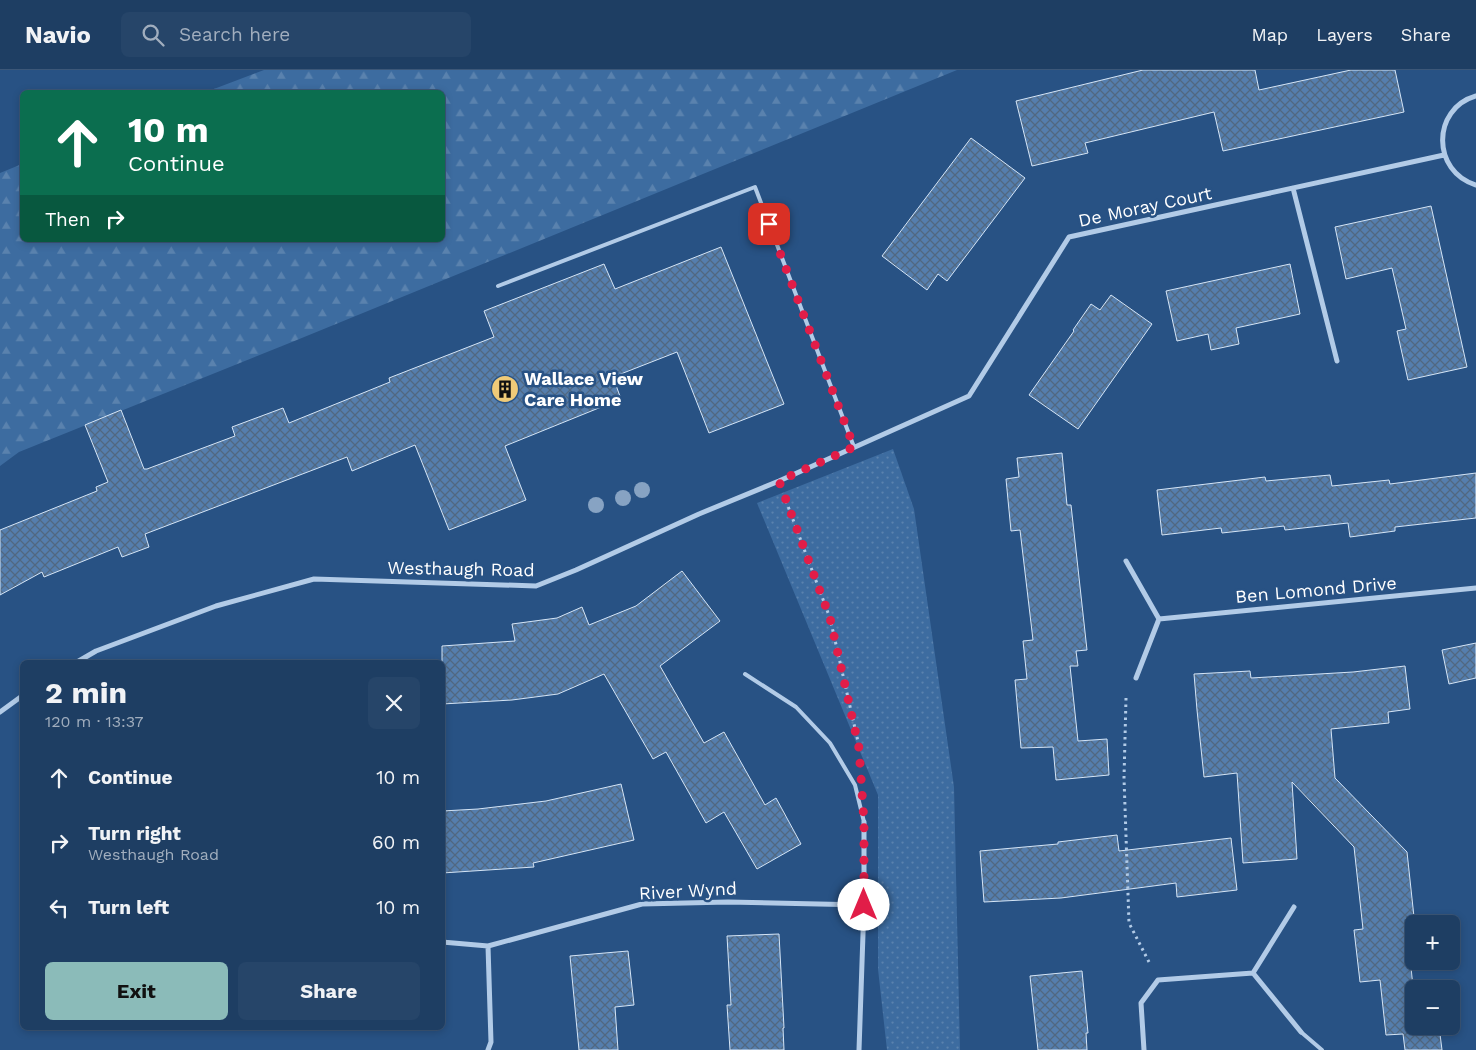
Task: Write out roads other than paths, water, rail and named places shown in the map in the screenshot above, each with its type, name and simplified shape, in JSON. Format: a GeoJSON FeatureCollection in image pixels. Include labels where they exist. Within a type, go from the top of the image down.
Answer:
{"type":"FeatureCollection","features":[{"type":"Feature","properties":{"kind":"street"},"geometry":{"type":"LineString","coordinates":[[1476,96],[1458,106],[1449,116],[1444,128],[1442,142],[1444,155],[1451,168],[1461,178],[1476,185]]}},
{"type":"Feature","properties":{"kind":"street","name":"De Moray Court"},"geometry":{"type":"LineString","coordinates":[[969,396],[1069,237],[1444,155]]}},
{"type":"Feature","properties":{"kind":"street"},"geometry":{"type":"LineString","coordinates":[[1293,188],[1337,361]]}},
{"type":"Feature","properties":{"kind":"street","name":"Westhaugh Road"},"geometry":{"type":"LineString","coordinates":[[80,660],[96,651],[216,606],[314,579],[536,586],[969,396]]}},
{"type":"Feature","properties":{"kind":"street"},"geometry":{"type":"LineString","coordinates":[[1126,561],[1159,619],[1136,678]]}},
{"type":"Feature","properties":{"kind":"street","name":"Ben Lomond Drive"},"geometry":{"type":"LineString","coordinates":[[1159,619],[1476,588]]}},
{"type":"Feature","properties":{"kind":"street"},"geometry":{"type":"LineString","coordinates":[[0,712],[20,697]]}},
{"type":"Feature","properties":{"kind":"street"},"geometry":{"type":"LineString","coordinates":[[859,1050],[864,905],[864,822]]}},
{"type":"Feature","properties":{"kind":"street","name":"River Wynd"},"geometry":{"type":"LineString","coordinates":[[445,942],[488,946],[642,904],[728,902],[864,905]]}},
{"type":"Feature","properties":{"kind":"street"},"geometry":{"type":"LineString","coordinates":[[1253,973],[1294,907]]}},
{"type":"Feature","properties":{"kind":"street"},"geometry":{"type":"LineString","coordinates":[[488,946],[491,1042],[488,1050]]}},
{"type":"Feature","properties":{"kind":"street"},"geometry":{"type":"LineString","coordinates":[[1144,1050],[1141,1003],[1158,980],[1253,973]]}},
{"type":"Feature","properties":{"kind":"street"},"geometry":{"type":"LineString","coordinates":[[1253,973],[1301,1032]]}},
{"type":"Feature","properties":{"kind":"lane"},"geometry":{"type":"LineString","coordinates":[[498,286],[755,187],[854,447]]}},
{"type":"Feature","properties":{"kind":"lane"},"geometry":{"type":"LineString","coordinates":[[745,674],[796,707],[830,743],[855,785],[864,822]]}},
{"type":"Feature","properties":{"kind":"lane"},"geometry":{"type":"LineString","coordinates":[[1301,1032],[1322,1050]]}},
{"type":"Feature","properties":{"kind":"place","name":"Wallace View Care Home"},"geometry":{"type":"Point","coordinates":[505,389]}}]}
